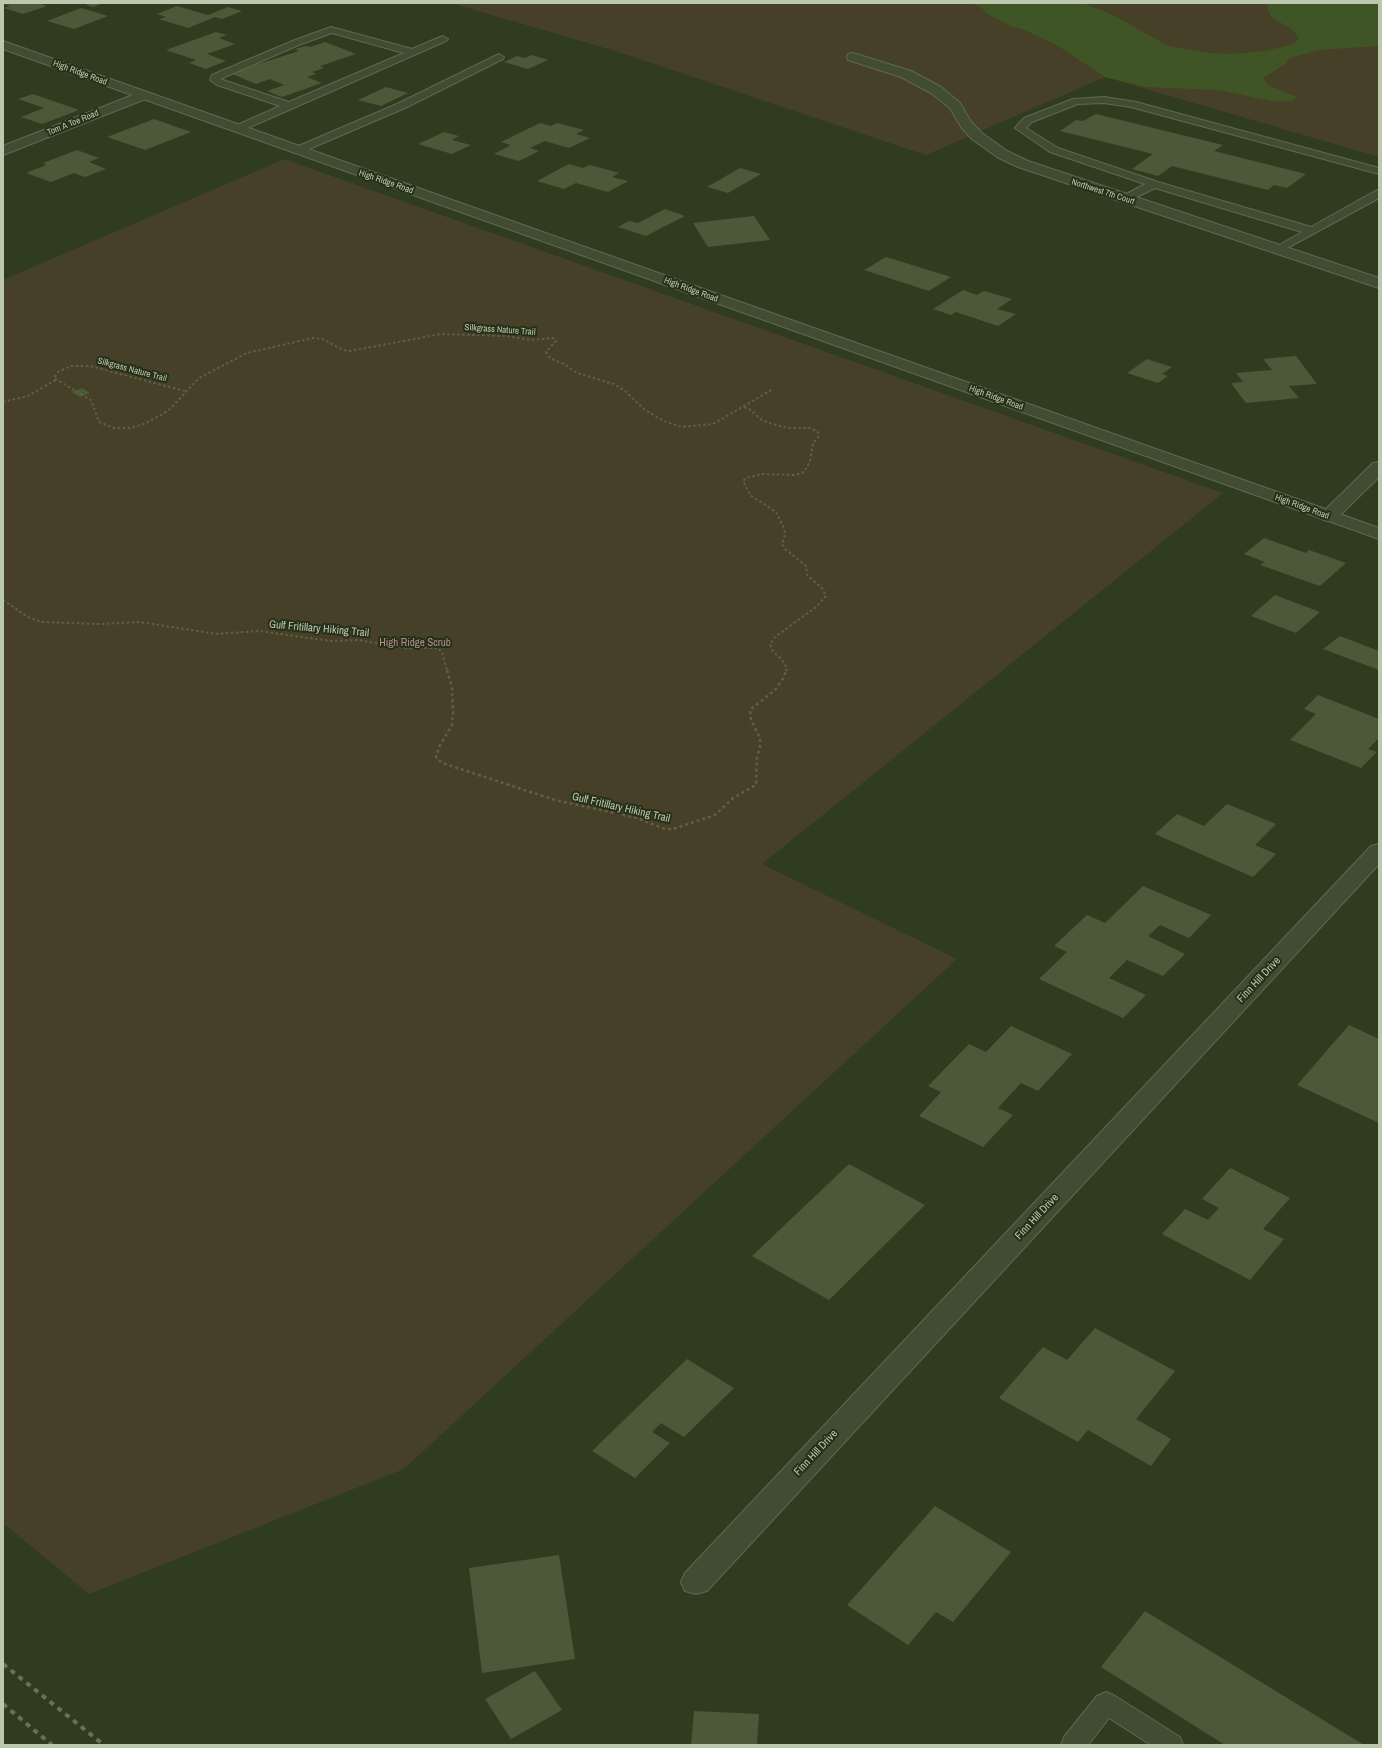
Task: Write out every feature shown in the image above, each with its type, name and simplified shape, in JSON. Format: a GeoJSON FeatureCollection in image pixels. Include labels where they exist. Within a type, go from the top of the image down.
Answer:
{"type":"FeatureCollection","features":[{"type":"Feature","properties":{"kind":"street","name":"High Ridge Road"},"geometry":{"type":"LineString","coordinates":[[3,45],[1379,534]]}},
{"type":"Feature","properties":{"kind":"street","name":"Northwest 7th Court"},"geometry":{"type":"LineString","coordinates":[[853,57],[906,74],[936,90],[955,106],[966,124],[977,136],[1002,154],[1024,164],[1050,174],[1379,283]]}},
{"type":"Feature","properties":{"kind":"street","name":"Tom A Toe Road"},"geometry":{"type":"LineString","coordinates":[[3,151],[143,96]]}},
{"type":"Feature","properties":{"kind":"street"},"geometry":{"type":"LineString","coordinates":[[1329,516],[1379,467]]}},
{"type":"Feature","properties":{"kind":"street","name":"Finn Hill Drive"},"geometry":{"type":"LineString","coordinates":[[696,1582],[1379,851]]}},
{"type":"Feature","properties":{"kind":"lane"},"geometry":{"type":"LineString","coordinates":[[290,106],[221,83],[215,80],[216,77],[298,42],[331,30],[413,52]]}},
{"type":"Feature","properties":{"kind":"lane"},"geometry":{"type":"LineString","coordinates":[[237,129],[443,39]]}},
{"type":"Feature","properties":{"kind":"lane"},"geometry":{"type":"LineString","coordinates":[[298,150],[401,106],[499,58]]}},
{"type":"Feature","properties":{"kind":"lane"},"geometry":{"type":"LineString","coordinates":[[1312,231],[1154,184],[1054,150],[1020,128],[1028,120],[1077,101],[1104,100],[1132,104],[1379,171]]}},
{"type":"Feature","properties":{"kind":"lane"},"geometry":{"type":"LineString","coordinates":[[1125,199],[1154,184]]}},
{"type":"Feature","properties":{"kind":"lane"},"geometry":{"type":"LineString","coordinates":[[1278,250],[1379,193]]}},
{"type":"Feature","properties":{"kind":"lane"},"geometry":{"type":"LineString","coordinates":[[1073,1745],[1106,1703],[1171,1745]]}},
{"type":"Feature","properties":{"kind":"path","name":"Silkgrass Nature Trail"},"geometry":{"type":"LineString","coordinates":[[185,391],[90,366],[71,366],[63,369],[54,376],[54,378],[91,400],[99,422],[114,428],[137,426],[151,421],[170,409],[185,391],[199,378],[247,353],[318,338],[343,350],[357,350],[441,334],[506,336],[531,340],[553,338],[556,341],[546,352],[550,358],[564,364],[577,374],[614,384],[625,391],[645,410],[681,427],[713,424],[773,389]]}},
{"type":"Feature","properties":{"kind":"path"},"geometry":{"type":"LineString","coordinates":[[3,402],[28,396],[56,379]]}},
{"type":"Feature","properties":{"kind":"path","name":"Gulf Fritillary Hiking Trail"},"geometry":{"type":"LineString","coordinates":[[3,600],[28,617],[41,622],[100,624],[140,622],[216,634],[259,631],[331,641],[358,640],[406,648],[438,648],[442,652],[452,688],[453,712],[452,725],[440,745],[436,757],[442,763],[555,800],[616,812],[637,818],[664,829],[673,828],[715,815],[733,798],[756,785],[757,757],[760,747],[760,738],[752,720],[750,710],[775,690],[784,677],[786,668],[782,660],[773,651],[770,644],[775,637],[816,607],[826,596],[822,588],[807,576],[806,566],[785,549],[782,544],[785,535],[784,528],[776,512],[750,496],[743,482],[746,478],[762,474],[796,475],[804,472],[810,461],[813,443],[819,436],[818,432],[811,428],[788,428],[772,424],[762,420],[749,409],[744,407]]}},
{"type":"Feature","properties":{"kind":"green space"},"geometry":{"type":"Polygon","coordinates":[[[451,3],[1379,3],[1379,157],[1105,77],[926,155],[615,51],[451,3]]]}},
{"type":"Feature","properties":{"kind":"green space","name":"High Ridge Scrub"},"geometry":{"type":"Polygon","coordinates":[[[284,159],[1223,493],[762,864],[957,959],[404,1469],[89,1594],[3,1523],[3,280],[284,159]]]}},
{"type":"Feature","properties":{"kind":"shaded area"},"geometry":{"type":"Polygon","coordinates":[[[967,3],[1081,3],[1104,11],[1168,46],[1209,53],[1232,54],[1265,51],[1294,44],[1299,38],[1293,30],[1271,17],[1267,7],[1269,3],[1379,3],[1379,46],[1317,50],[1290,58],[1285,64],[1263,78],[1268,85],[1297,97],[1292,101],[1275,102],[1219,90],[1146,87],[1105,77],[1058,46],[1025,30],[1011,26],[986,13],[980,6],[967,3]]]}},
{"type":"Feature","properties":{"kind":"building"},"geometry":{"type":"Polygon","coordinates":[[[3,3],[37,3],[47,6],[23,14],[4,8],[10,6],[3,3]]]}},
{"type":"Feature","properties":{"kind":"building"},"geometry":{"type":"Polygon","coordinates":[[[82,3],[103,3],[93,7],[82,3]]]}},
{"type":"Feature","properties":{"kind":"building"},"geometry":{"type":"Polygon","coordinates":[[[177,6],[208,15],[228,7],[242,11],[222,19],[215,17],[188,28],[159,19],[166,17],[157,14],[177,6]]]}},
{"type":"Feature","properties":{"kind":"building"},"geometry":{"type":"Polygon","coordinates":[[[81,8],[108,16],[74,29],[47,21],[81,8]]]}},
{"type":"Feature","properties":{"kind":"building"},"geometry":{"type":"Polygon","coordinates":[[[216,32],[227,35],[219,38],[235,44],[207,54],[226,61],[206,69],[189,63],[196,60],[166,50],[216,32]]]}},
{"type":"Feature","properties":{"kind":"building"},"geometry":{"type":"Polygon","coordinates":[[[325,42],[356,54],[320,66],[324,68],[312,72],[316,74],[307,77],[322,83],[282,97],[267,91],[284,85],[270,79],[256,84],[230,73],[299,51],[295,49],[306,46],[310,47],[325,42]]]}},
{"type":"Feature","properties":{"kind":"building"},"geometry":{"type":"Polygon","coordinates":[[[532,55],[548,60],[528,69],[504,62],[517,56],[525,58],[532,55]]]}},
{"type":"Feature","properties":{"kind":"building"},"geometry":{"type":"Polygon","coordinates":[[[386,87],[408,93],[381,106],[358,100],[386,87]]]}},
{"type":"Feature","properties":{"kind":"building"},"geometry":{"type":"Polygon","coordinates":[[[33,94],[79,110],[42,124],[21,117],[44,108],[18,99],[33,94]]]}},
{"type":"Feature","properties":{"kind":"building"},"geometry":{"type":"Polygon","coordinates":[[[1096,114],[1223,145],[1214,151],[1306,174],[1287,188],[1274,185],[1268,190],[1172,166],[1158,176],[1132,169],[1153,154],[1060,131],[1076,120],[1083,121],[1096,114]]]}},
{"type":"Feature","properties":{"kind":"building"},"geometry":{"type":"Polygon","coordinates":[[[154,119],[191,132],[145,150],[107,137],[154,119]]]}},
{"type":"Feature","properties":{"kind":"building"},"geometry":{"type":"Polygon","coordinates":[[[540,123],[551,126],[557,123],[584,130],[576,134],[590,138],[569,148],[545,141],[530,148],[539,151],[519,161],[494,154],[511,145],[501,142],[540,123]]]}},
{"type":"Feature","properties":{"kind":"building"},"geometry":{"type":"Polygon","coordinates":[[[444,132],[459,136],[452,140],[471,145],[452,154],[418,144],[444,132]]]}},
{"type":"Feature","properties":{"kind":"building"},"geometry":{"type":"Polygon","coordinates":[[[77,150],[99,158],[89,162],[106,169],[85,177],[74,173],[51,182],[26,173],[46,165],[43,163],[77,150]]]}},
{"type":"Feature","properties":{"kind":"building"},"geometry":{"type":"Polygon","coordinates":[[[569,164],[583,168],[590,165],[619,173],[612,177],[628,181],[608,192],[576,183],[564,189],[537,181],[569,164]]]}},
{"type":"Feature","properties":{"kind":"building"},"geometry":{"type":"Polygon","coordinates":[[[740,168],[761,174],[728,193],[707,187],[740,168]]]}},
{"type":"Feature","properties":{"kind":"building"},"geometry":{"type":"Polygon","coordinates":[[[665,209],[685,216],[646,236],[618,227],[629,221],[638,223],[665,209]]]}},
{"type":"Feature","properties":{"kind":"building"},"geometry":{"type":"Polygon","coordinates":[[[754,216],[770,240],[708,247],[693,223],[754,216]]]}},
{"type":"Feature","properties":{"kind":"building"},"geometry":{"type":"Polygon","coordinates":[[[886,257],[951,277],[929,291],[864,270],[886,257]]]}},
{"type":"Feature","properties":{"kind":"building"},"geometry":{"type":"Polygon","coordinates":[[[963,290],[977,295],[984,291],[1012,299],[997,309],[1016,314],[998,326],[956,312],[951,315],[933,309],[963,290]]]}},
{"type":"Feature","properties":{"kind":"building"},"geometry":{"type":"Polygon","coordinates":[[[1296,356],[1317,384],[1289,386],[1299,398],[1246,403],[1231,383],[1243,382],[1236,373],[1272,370],[1263,359],[1296,356]]]}},
{"type":"Feature","properties":{"kind":"building"},"geometry":{"type":"Polygon","coordinates":[[[1147,359],[1172,367],[1162,374],[1168,376],[1158,383],[1127,373],[1147,359]]]}},
{"type":"Feature","properties":{"kind":"building"},"geometry":{"type":"Polygon","coordinates":[[[82,388],[90,393],[80,397],[71,392],[82,388]]]}},
{"type":"Feature","properties":{"kind":"building"},"geometry":{"type":"Polygon","coordinates":[[[1264,538],[1306,553],[1309,550],[1346,563],[1320,586],[1260,565],[1265,562],[1244,554],[1264,538]]]}},
{"type":"Feature","properties":{"kind":"building"},"geometry":{"type":"Polygon","coordinates":[[[1275,595],[1320,612],[1296,633],[1251,616],[1275,595]]]}},
{"type":"Feature","properties":{"kind":"building"},"geometry":{"type":"Polygon","coordinates":[[[1340,636],[1379,651],[1379,670],[1323,649],[1340,636]]]}},
{"type":"Feature","properties":{"kind":"building"},"geometry":{"type":"Polygon","coordinates":[[[1318,695],[1379,719],[1379,738],[1368,749],[1377,752],[1361,768],[1290,740],[1316,714],[1304,709],[1318,695]]]}},
{"type":"Feature","properties":{"kind":"building"},"geometry":{"type":"Polygon","coordinates":[[[1227,804],[1276,824],[1255,845],[1276,854],[1253,877],[1155,834],[1177,814],[1204,826],[1227,804]]]}},
{"type":"Feature","properties":{"kind":"building"},"geometry":{"type":"Polygon","coordinates":[[[1143,886],[1211,915],[1189,938],[1160,925],[1148,936],[1185,954],[1163,976],[1127,960],[1109,978],[1146,995],[1123,1018],[1039,979],[1067,952],[1054,946],[1087,915],[1105,923],[1143,886]]]}},
{"type":"Feature","properties":{"kind":"building"},"geometry":{"type":"Polygon","coordinates":[[[1349,1025],[1379,1039],[1379,1123],[1297,1085],[1349,1025]]]}},
{"type":"Feature","properties":{"kind":"building"},"geometry":{"type":"Polygon","coordinates":[[[1011,1026],[1072,1054],[1038,1091],[1021,1083],[998,1108],[1013,1115],[983,1147],[919,1116],[941,1092],[928,1086],[969,1044],[986,1052],[1011,1026]]]}},
{"type":"Feature","properties":{"kind":"building"},"geometry":{"type":"Polygon","coordinates":[[[849,1164],[925,1205],[829,1300],[752,1256],[849,1164]]]}},
{"type":"Feature","properties":{"kind":"building"},"geometry":{"type":"Polygon","coordinates":[[[1230,1168],[1290,1198],[1263,1229],[1284,1239],[1250,1280],[1162,1234],[1185,1209],[1208,1220],[1219,1208],[1202,1199],[1230,1168]]]}},
{"type":"Feature","properties":{"kind":"building"},"geometry":{"type":"Polygon","coordinates":[[[1095,1328],[1175,1371],[1136,1419],[1171,1439],[1151,1466],[1088,1430],[1078,1442],[999,1398],[1043,1347],[1067,1360],[1095,1328]]]}},
{"type":"Feature","properties":{"kind":"building"},"geometry":{"type":"Polygon","coordinates":[[[687,1359],[734,1388],[684,1437],[661,1423],[652,1432],[670,1443],[635,1478],[592,1451],[687,1359]]]}},
{"type":"Feature","properties":{"kind":"building"},"geometry":{"type":"Polygon","coordinates":[[[935,1506],[1011,1552],[953,1622],[936,1612],[908,1645],[847,1605],[935,1506]]]}},
{"type":"Feature","properties":{"kind":"building"},"geometry":{"type":"Polygon","coordinates":[[[559,1555],[575,1659],[482,1673],[469,1568],[559,1555]]]}},
{"type":"Feature","properties":{"kind":"building"},"geometry":{"type":"Polygon","coordinates":[[[1145,1611],[1364,1745],[1225,1745],[1101,1667],[1145,1611]]]}},
{"type":"Feature","properties":{"kind":"building"},"geometry":{"type":"Polygon","coordinates":[[[535,1671],[562,1710],[511,1739],[485,1699],[535,1671]]]}},
{"type":"Feature","properties":{"kind":"building"},"geometry":{"type":"Polygon","coordinates":[[[694,1711],[759,1714],[757,1745],[691,1745],[694,1711]]]}},
{"type":"Feature","properties":{"kind":"railway"},"geometry":{"type":"LineString","coordinates":[[3,1664],[104,1745]]}},
{"type":"Feature","properties":{"kind":"railway"},"geometry":{"type":"LineString","coordinates":[[3,1704],[52,1745]]}}]}
